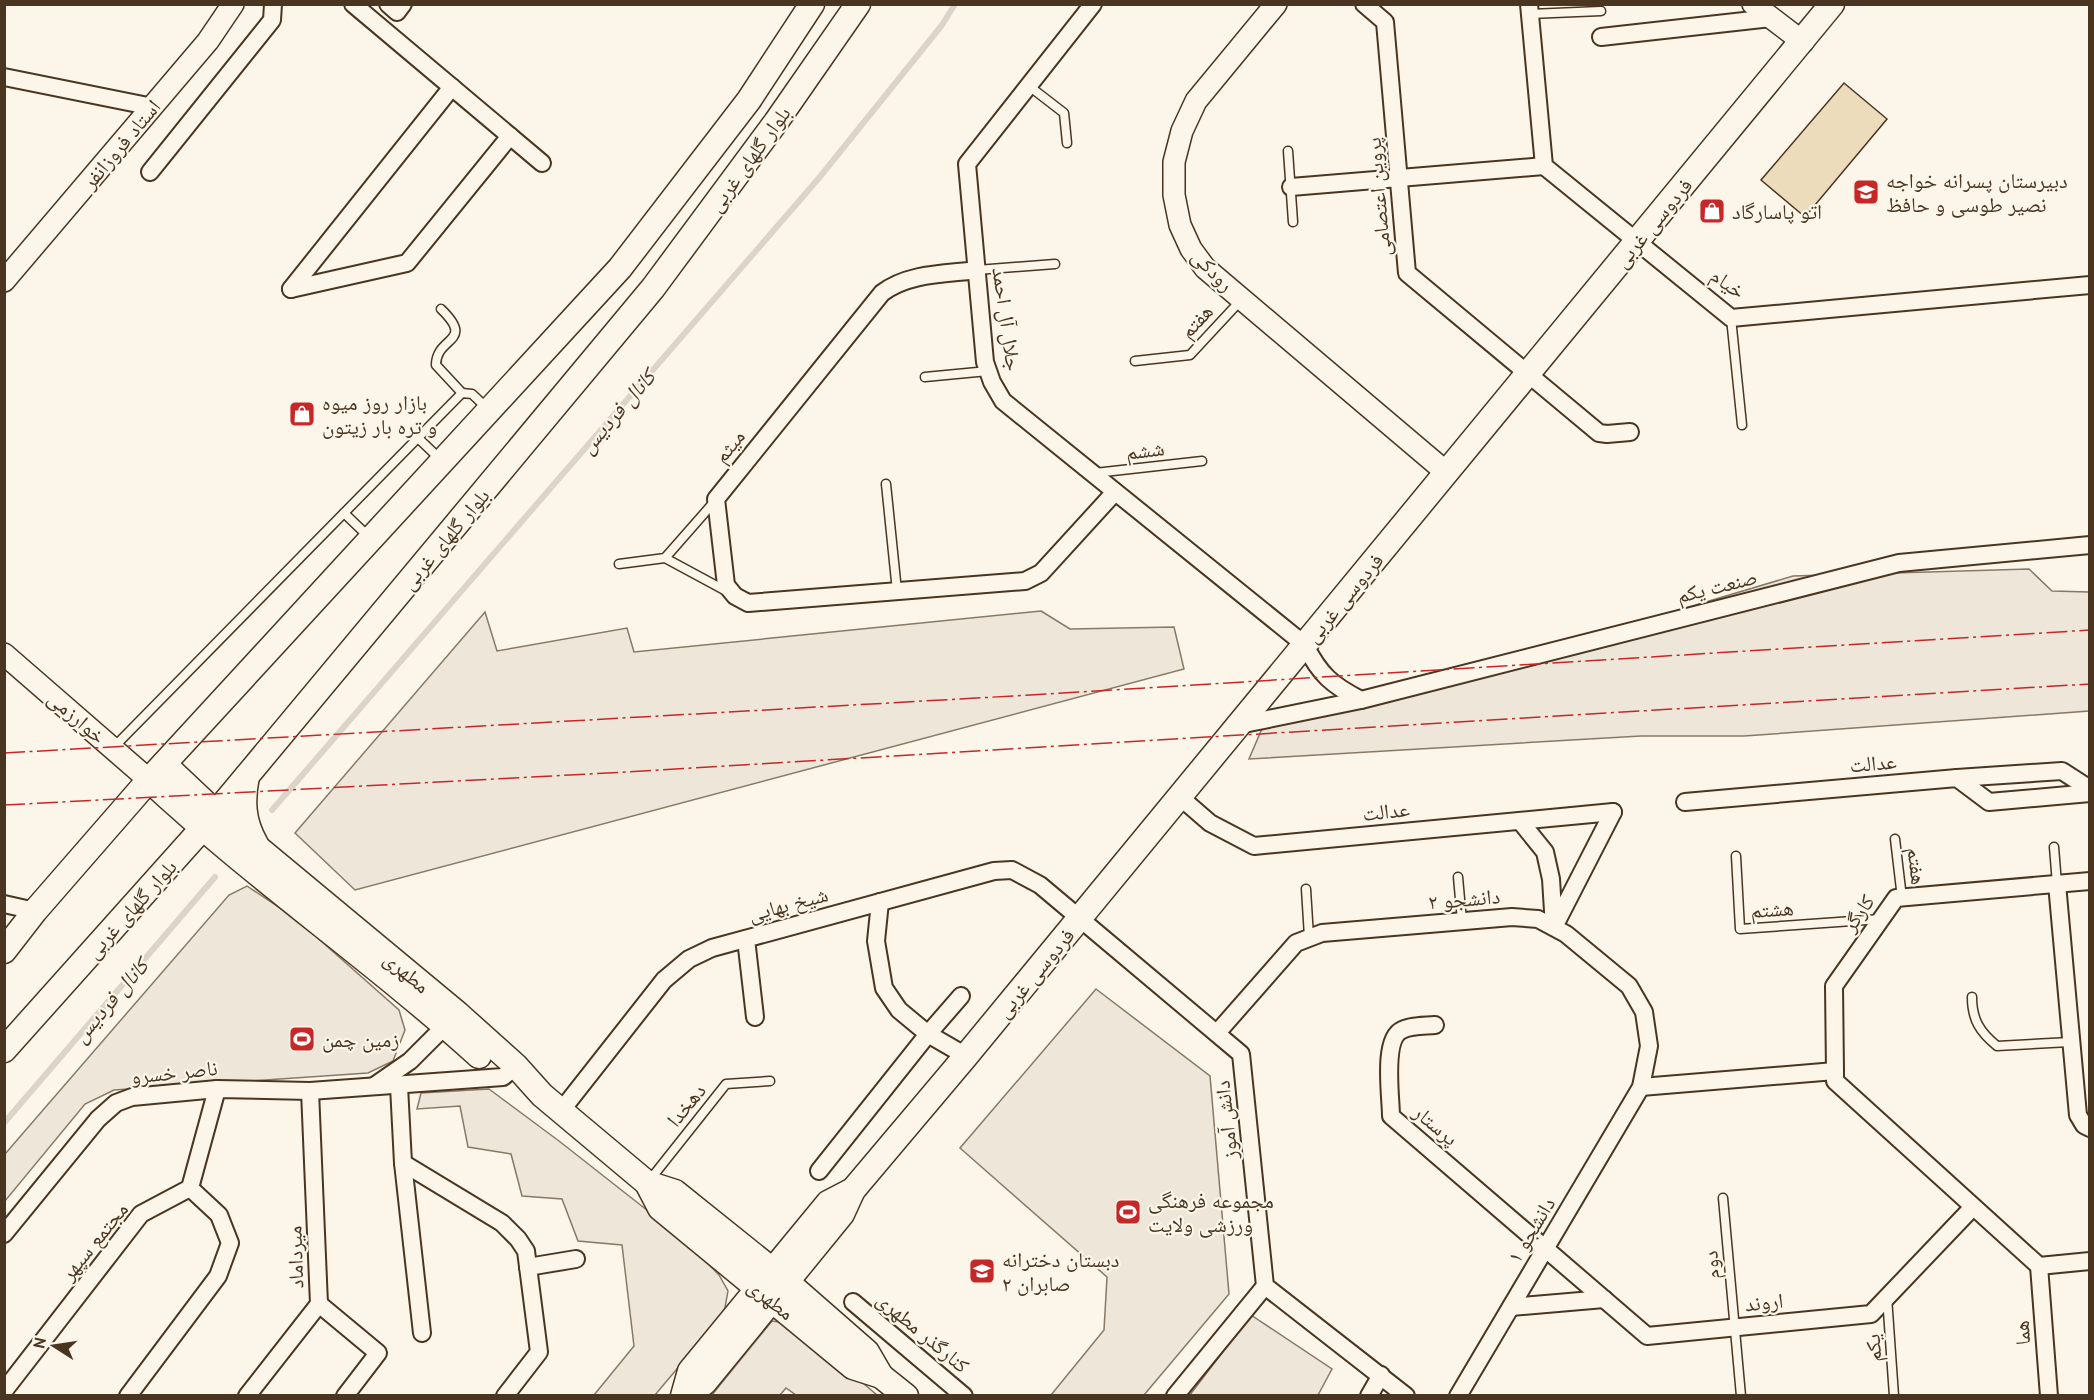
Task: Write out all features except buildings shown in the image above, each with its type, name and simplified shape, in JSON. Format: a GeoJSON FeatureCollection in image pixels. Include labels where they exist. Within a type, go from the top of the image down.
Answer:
{"type":"FeatureCollection","features":[{"type":"Feature","properties":{"kind":"main road","name":"بلوار گلهای غربی"},"geometry":{"type":"LineString","coordinates":[[4,951],[35,911],[156,772],[620,268],[749,100],[812,4]]}},
{"type":"Feature","properties":{"kind":"main road","name":"بلوار گلهای غربی"},"geometry":{"type":"LineString","coordinates":[[4,1050],[209,821],[653,288],[776,122],[858,4]]}},
{"type":"Feature","properties":{"kind":"main road","name":"فردوسی غربی"},"geometry":{"type":"LineString","coordinates":[[683,1395],[690,1371],[842,1214],[853,1190],[1827,12],[1843,4]]}},
{"type":"Feature","properties":{"kind":"main road","name":"مطهری"},"geometry":{"type":"LineString","coordinates":[[156,772],[209,821],[259,849],[509,1072],[542,1095],[647,1183],[675,1192],[773,1285],[867,1352],[881,1376],[906,1395]]}},
{"type":"Feature","properties":{"kind":"main road"},"geometry":{"type":"LineString","coordinates":[[247,776],[243,795],[244,814],[249,833],[259,849]]}},
{"type":"Feature","properties":{"kind":"main road"},"geometry":{"type":"LineString","coordinates":[[209,821],[452,1020]]}},
{"type":"Feature","properties":{"kind":"main road","name":"فردوسی غربی"},"geometry":{"type":"LineString","coordinates":[[688,1395],[705,1382],[773,1285]]}},
{"type":"Feature","properties":{"kind":"street","name":"استاد فروزانفر"},"geometry":{"type":"LineString","coordinates":[[4,281],[208,41],[234,4]]}},
{"type":"Feature","properties":{"kind":"street"},"geometry":{"type":"LineString","coordinates":[[150,172],[272,20],[273,4]]}},
{"type":"Feature","properties":{"kind":"street"},"geometry":{"type":"LineString","coordinates":[[353,4],[542,163]]}},
{"type":"Feature","properties":{"kind":"street"},"geometry":{"type":"LineString","coordinates":[[388,4],[398,12],[403,4]]}},
{"type":"Feature","properties":{"kind":"street","name":"جلال آل احمد"},"geometry":{"type":"LineString","coordinates":[[1093,4],[967,164],[988,371],[1003,401],[1305,645]]}},
{"type":"Feature","properties":{"kind":"street","name":"رودکی"},"geometry":{"type":"LineString","coordinates":[[1276,4],[1196,101],[1182,131],[1174,162],[1173,180],[1180,225],[1191,249],[1205,268],[1447,473]]}},
{"type":"Feature","properties":{"kind":"street","name":"پروین اعتصامی"},"geometry":{"type":"LineString","coordinates":[[1364,4],[1385,22],[1407,273],[1599,433],[1630,432]]}},
{"type":"Feature","properties":{"kind":"street"},"geometry":{"type":"LineString","coordinates":[[1754,4],[1803,42]]}},
{"type":"Feature","properties":{"kind":"street"},"geometry":{"type":"LineString","coordinates":[[1291,187],[1544,166],[1529,9]]}},
{"type":"Feature","properties":{"kind":"street"},"geometry":{"type":"LineString","coordinates":[[1601,37],[1771,18]]}},
{"type":"Feature","properties":{"kind":"street"},"geometry":{"type":"LineString","coordinates":[[4,77],[153,107]]}},
{"type":"Feature","properties":{"kind":"street"},"geometry":{"type":"LineString","coordinates":[[452,87],[291,289],[407,263],[510,136]]}},
{"type":"Feature","properties":{"kind":"street","name":"خیام"},"geometry":{"type":"LineString","coordinates":[[1544,166],[1731,318],[2090,285]]}},
{"type":"Feature","properties":{"kind":"street","name":"میثم"},"geometry":{"type":"LineString","coordinates":[[716,499],[882,292],[908,279],[977,270]]}},
{"type":"Feature","properties":{"kind":"street"},"geometry":{"type":"LineString","coordinates":[[716,499],[726,585],[735,596],[748,603],[1025,581],[1041,573],[1115,492]]}},
{"type":"Feature","properties":{"kind":"street","name":"صنعت یکم"},"geometry":{"type":"LineString","coordinates":[[1239,725],[1361,700],[1899,563],[2090,545]]}},
{"type":"Feature","properties":{"kind":"street"},"geometry":{"type":"LineString","coordinates":[[1305,645],[1315,665],[1336,687],[1361,700]]}},
{"type":"Feature","properties":{"kind":"street","name":"خوارزمی"},"geometry":{"type":"LineString","coordinates":[[4,654],[113,749],[156,772]]}},
{"type":"Feature","properties":{"kind":"street","name":"عدالت"},"geometry":{"type":"LineString","coordinates":[[1685,802],[2062,771],[2090,791]]}},
{"type":"Feature","properties":{"kind":"street","name":"عدالت"},"geometry":{"type":"LineString","coordinates":[[1957,778],[1989,802],[2090,791]]}},
{"type":"Feature","properties":{"kind":"street","name":"عدالت"},"geometry":{"type":"LineString","coordinates":[[1179,796],[1210,823],[1254,846],[1613,812],[1554,927]]}},
{"type":"Feature","properties":{"kind":"street"},"geometry":{"type":"LineString","coordinates":[[1520,821],[1545,852],[1551,879],[1554,927]]}},
{"type":"Feature","properties":{"kind":"street","name":"شیخ بهایی"},"geometry":{"type":"LineString","coordinates":[[561,1111],[664,980],[689,959],[712,948],[994,871],[1012,870],[1040,885],[1080,918]]}},
{"type":"Feature","properties":{"kind":"street","name":"کارگر"},"geometry":{"type":"LineString","coordinates":[[1835,1071],[1834,986],[1896,898],[2090,881]]}},
{"type":"Feature","properties":{"kind":"street"},"geometry":{"type":"LineString","coordinates":[[2057,884],[2078,1115],[2084,1125],[2090,1128]]}},
{"type":"Feature","properties":{"kind":"street"},"geometry":{"type":"LineString","coordinates":[[880,902],[876,941],[884,988],[899,1010],[928,1034],[966,1056]]}},
{"type":"Feature","properties":{"kind":"street"},"geometry":{"type":"LineString","coordinates":[[4,904],[35,911]]}},
{"type":"Feature","properties":{"kind":"street","name":"دانشجو ۲"},"geometry":{"type":"LineString","coordinates":[[1217,1033],[1296,943],[1309,937],[1322,933],[1512,917],[1538,919],[1566,934],[1629,986],[1644,1012],[1648,1046],[1641,1088]]}},
{"type":"Feature","properties":{"kind":"street","name":"دانش آموز"},"geometry":{"type":"LineString","coordinates":[[1080,918],[1241,1054],[1265,1286]]}},
{"type":"Feature","properties":{"kind":"street"},"geometry":{"type":"LineString","coordinates":[[746,939],[755,1017]]}},
{"type":"Feature","properties":{"kind":"street"},"geometry":{"type":"LineString","coordinates":[[819,1171],[961,996]]}},
{"type":"Feature","properties":{"kind":"street"},"geometry":{"type":"LineString","coordinates":[[373,1087],[410,1061],[452,1020]]}},
{"type":"Feature","properties":{"kind":"street","name":"پرستار"},"geometry":{"type":"LineString","coordinates":[[1435,1025],[1402,1030],[1393,1038],[1390,1051],[1391,1116],[1547,1248]]}},
{"type":"Feature","properties":{"kind":"street"},"geometry":{"type":"LineString","coordinates":[[1641,1088],[1835,1071],[1835,1081],[2039,1266],[2090,1261]]}},
{"type":"Feature","properties":{"kind":"street","name":"ناصر خسرو"},"geometry":{"type":"LineString","coordinates":[[4,1234],[98,1119],[116,1103],[132,1097],[217,1089],[310,1091],[399,1086],[509,1072]]}},
{"type":"Feature","properties":{"kind":"street"},"geometry":{"type":"LineString","coordinates":[[399,1086],[403,1162],[422,1333]]}},
{"type":"Feature","properties":{"kind":"street","name":"دانشجو ۱"},"geometry":{"type":"LineString","coordinates":[[1458,1395],[1641,1088]]}},
{"type":"Feature","properties":{"kind":"street"},"geometry":{"type":"LineString","coordinates":[[128,1395],[218,1275],[230,1243],[219,1215],[190,1188],[217,1089]]}},
{"type":"Feature","properties":{"kind":"street","name":"میرداماد"},"geometry":{"type":"LineString","coordinates":[[256,1392],[320,1304],[310,1091]]}},
{"type":"Feature","properties":{"kind":"street"},"geometry":{"type":"LineString","coordinates":[[403,1162],[502,1223],[526,1251],[539,1352],[505,1395]]}},
{"type":"Feature","properties":{"kind":"street","name":"مجتمع سپهر"},"geometry":{"type":"LineString","coordinates":[[4,1391],[141,1214],[190,1188]]}},
{"type":"Feature","properties":{"kind":"street","name":"اروند"},"geometry":{"type":"LineString","coordinates":[[1547,1248],[1647,1336],[1735,1328],[1871,1314],[1973,1207]]}},
{"type":"Feature","properties":{"kind":"street"},"geometry":{"type":"LineString","coordinates":[[528,1267],[576,1259]]}},
{"type":"Feature","properties":{"kind":"street","name":"هما"},"geometry":{"type":"LineString","coordinates":[[2039,1266],[2049,1395]]}},
{"type":"Feature","properties":{"kind":"street"},"geometry":{"type":"LineString","coordinates":[[1175,1395],[1265,1286],[1406,1395]]}},
{"type":"Feature","properties":{"kind":"street"},"geometry":{"type":"LineString","coordinates":[[1511,1307],[1604,1299]]}},
{"type":"Feature","properties":{"kind":"street","name":"کنارگذر مطهری"},"geometry":{"type":"LineString","coordinates":[[853,1302],[964,1395]]}},
{"type":"Feature","properties":{"kind":"street"},"geometry":{"type":"LineString","coordinates":[[320,1304],[378,1353],[345,1395]]}},
{"type":"Feature","properties":{"kind":"street"},"geometry":{"type":"LineString","coordinates":[[1369,1395],[1381,1375]]}},
{"type":"Feature","properties":{"kind":"lane"},"geometry":{"type":"LineString","coordinates":[[1529,9],[1601,11]]}},
{"type":"Feature","properties":{"kind":"lane"},"geometry":{"type":"LineString","coordinates":[[1029,86],[1064,113],[1067,143]]}},
{"type":"Feature","properties":{"kind":"lane"},"geometry":{"type":"LineString","coordinates":[[1288,151],[1293,222]]}},
{"type":"Feature","properties":{"kind":"lane"},"geometry":{"type":"LineString","coordinates":[[977,270],[1055,264]]}},
{"type":"Feature","properties":{"kind":"lane","name":"هفتم"},"geometry":{"type":"LineString","coordinates":[[1135,361],[1190,355],[1242,299]]}},
{"type":"Feature","properties":{"kind":"lane"},"geometry":{"type":"LineString","coordinates":[[441,309],[457,328],[455,334],[436,358],[436,365],[462,393],[472,394],[490,411]]}},
{"type":"Feature","properties":{"kind":"lane"},"geometry":{"type":"LineString","coordinates":[[1731,318],[1742,425]]}},
{"type":"Feature","properties":{"kind":"lane"},"geometry":{"type":"LineString","coordinates":[[925,377],[988,371]]}},
{"type":"Feature","properties":{"kind":"lane"},"geometry":{"type":"LineString","coordinates":[[113,749],[462,393]]}},
{"type":"Feature","properties":{"kind":"lane"},"geometry":{"type":"LineString","coordinates":[[418,438],[443,462]]}},
{"type":"Feature","properties":{"kind":"lane","name":"ششم"},"geometry":{"type":"LineString","coordinates":[[1093,474],[1202,461]]}},
{"type":"Feature","properties":{"kind":"lane"},"geometry":{"type":"LineString","coordinates":[[886,484],[897,591]]}},
{"type":"Feature","properties":{"kind":"lane"},"geometry":{"type":"LineString","coordinates":[[665,558],[716,499]]}},
{"type":"Feature","properties":{"kind":"lane"},"geometry":{"type":"LineString","coordinates":[[344,513],[371,540]]}},
{"type":"Feature","properties":{"kind":"lane"},"geometry":{"type":"LineString","coordinates":[[619,564],[665,558],[735,596]]}},
{"type":"Feature","properties":{"kind":"lane","name":"هفتم"},"geometry":{"type":"LineString","coordinates":[[1895,839],[1902,898]]}},
{"type":"Feature","properties":{"kind":"lane"},"geometry":{"type":"LineString","coordinates":[[2055,848],[2057,884]]}},
{"type":"Feature","properties":{"kind":"lane","name":"هشتم"},"geometry":{"type":"LineString","coordinates":[[1736,855],[1740,930],[1881,919]]}},
{"type":"Feature","properties":{"kind":"lane"},"geometry":{"type":"LineString","coordinates":[[1458,877],[1462,921]]}},
{"type":"Feature","properties":{"kind":"lane"},"geometry":{"type":"LineString","coordinates":[[1306,889],[1309,937]]}},
{"type":"Feature","properties":{"kind":"lane"},"geometry":{"type":"LineString","coordinates":[[1972,998],[1972,1011],[1977,1024],[1984,1035],[1997,1046],[2070,1042]]}},
{"type":"Feature","properties":{"kind":"lane","name":"دهخدا"},"geometry":{"type":"LineString","coordinates":[[647,1183],[726,1084],[770,1081]]}},
{"type":"Feature","properties":{"kind":"lane","name":"دوم"},"geometry":{"type":"LineString","coordinates":[[1723,1198],[1741,1395]]}},
{"type":"Feature","properties":{"kind":"lane","name":"یکم"},"geometry":{"type":"LineString","coordinates":[[1887,1297],[1894,1395]]}},
{"type":"Feature","properties":{"kind":"shaded area"},"geometry":{"type":"Polygon","coordinates":[[[2029,569],[2052,591],[2089,592],[2089,711],[1744,736],[1641,736],[1249,759],[1264,724],[1585,638],[1793,576],[2029,569]]]}},
{"type":"Feature","properties":{"kind":"shaded area"},"geometry":{"type":"Polygon","coordinates":[[[1041,611],[1070,629],[1174,627],[1184,669],[355,890],[295,833],[485,612],[497,651],[627,628],[634,652],[1041,611]]]}},
{"type":"Feature","properties":{"kind":"shaded area"},"geometry":{"type":"Polygon","coordinates":[[[247,886],[295,918],[399,1010],[405,1030],[393,1061],[368,1073],[114,1090],[85,1104],[5,1201],[5,1154],[229,895],[247,886]]]}},
{"type":"Feature","properties":{"kind":"shaded area","name":"مجموعه فرهنگی ورزشی ولایت"},"geometry":{"type":"Polygon","coordinates":[[[1096,989],[1210,1076],[1229,1294],[1144,1395],[1051,1395],[1104,1330],[1107,1277],[960,1148],[1096,989]]]}},
{"type":"Feature","properties":{"kind":"shaded area"},"geometry":{"type":"Polygon","coordinates":[[[489,1089],[685,1240],[719,1275],[728,1291],[724,1313],[655,1395],[594,1395],[634,1346],[622,1245],[578,1241],[562,1199],[522,1196],[511,1154],[468,1147],[460,1106],[417,1109],[421,1093],[489,1089]]]}},
{"type":"Feature","properties":{"kind":"shaded area"},"geometry":{"type":"Polygon","coordinates":[[[1251,1315],[1332,1369],[1318,1395],[1189,1396],[1251,1315]]]}},
{"type":"Feature","properties":{"kind":"shaded area"},"geometry":{"type":"Polygon","coordinates":[[[772,1321],[793,1324],[877,1395],[796,1395],[786,1388],[780,1395],[711,1396],[772,1321]]]}},
{"type":"Feature","properties":{"kind":"waterway","name":"کانال فردیس"},"geometry":{"type":"LineString","coordinates":[[272,810],[819,178],[942,25],[955,4]]}},
{"type":"Feature","properties":{"kind":"waterway","name":"کانال فردیس"},"geometry":{"type":"LineString","coordinates":[[4,1123],[215,877]]}},
{"type":"Feature","properties":{"kind":"power"},"geometry":{"type":"LineString","coordinates":[[4,753],[1030,695],[2090,630]]}},
{"type":"Feature","properties":{"kind":"power"},"geometry":{"type":"LineString","coordinates":[[4,805],[626,772],[2090,684]]}},
{"type":"Feature","properties":{"kind":"place","name":"دبیرستان پسرانه خواجه نصیر طوسی و حافظ"},"geometry":{"type":"Point","coordinates":[1866,192]}},
{"type":"Feature","properties":{"kind":"place","name":"اتو پاسارگاد"},"geometry":{"type":"Point","coordinates":[1712,211]}},
{"type":"Feature","properties":{"kind":"place","name":"بازار روز میوه و تره بار زیتون"},"geometry":{"type":"Point","coordinates":[302,414]}},
{"type":"Feature","properties":{"kind":"place","name":"زمین چمن"},"geometry":{"type":"Point","coordinates":[302,1039]}},
{"type":"Feature","properties":{"kind":"place","name":"مجموعه فرهنگی ورزشی ولایت"},"geometry":{"type":"Point","coordinates":[1128,1212]}},
{"type":"Feature","properties":{"kind":"place","name":"دبستان دخترانه صابران ۲"},"geometry":{"type":"Point","coordinates":[982,1271]}}]}
